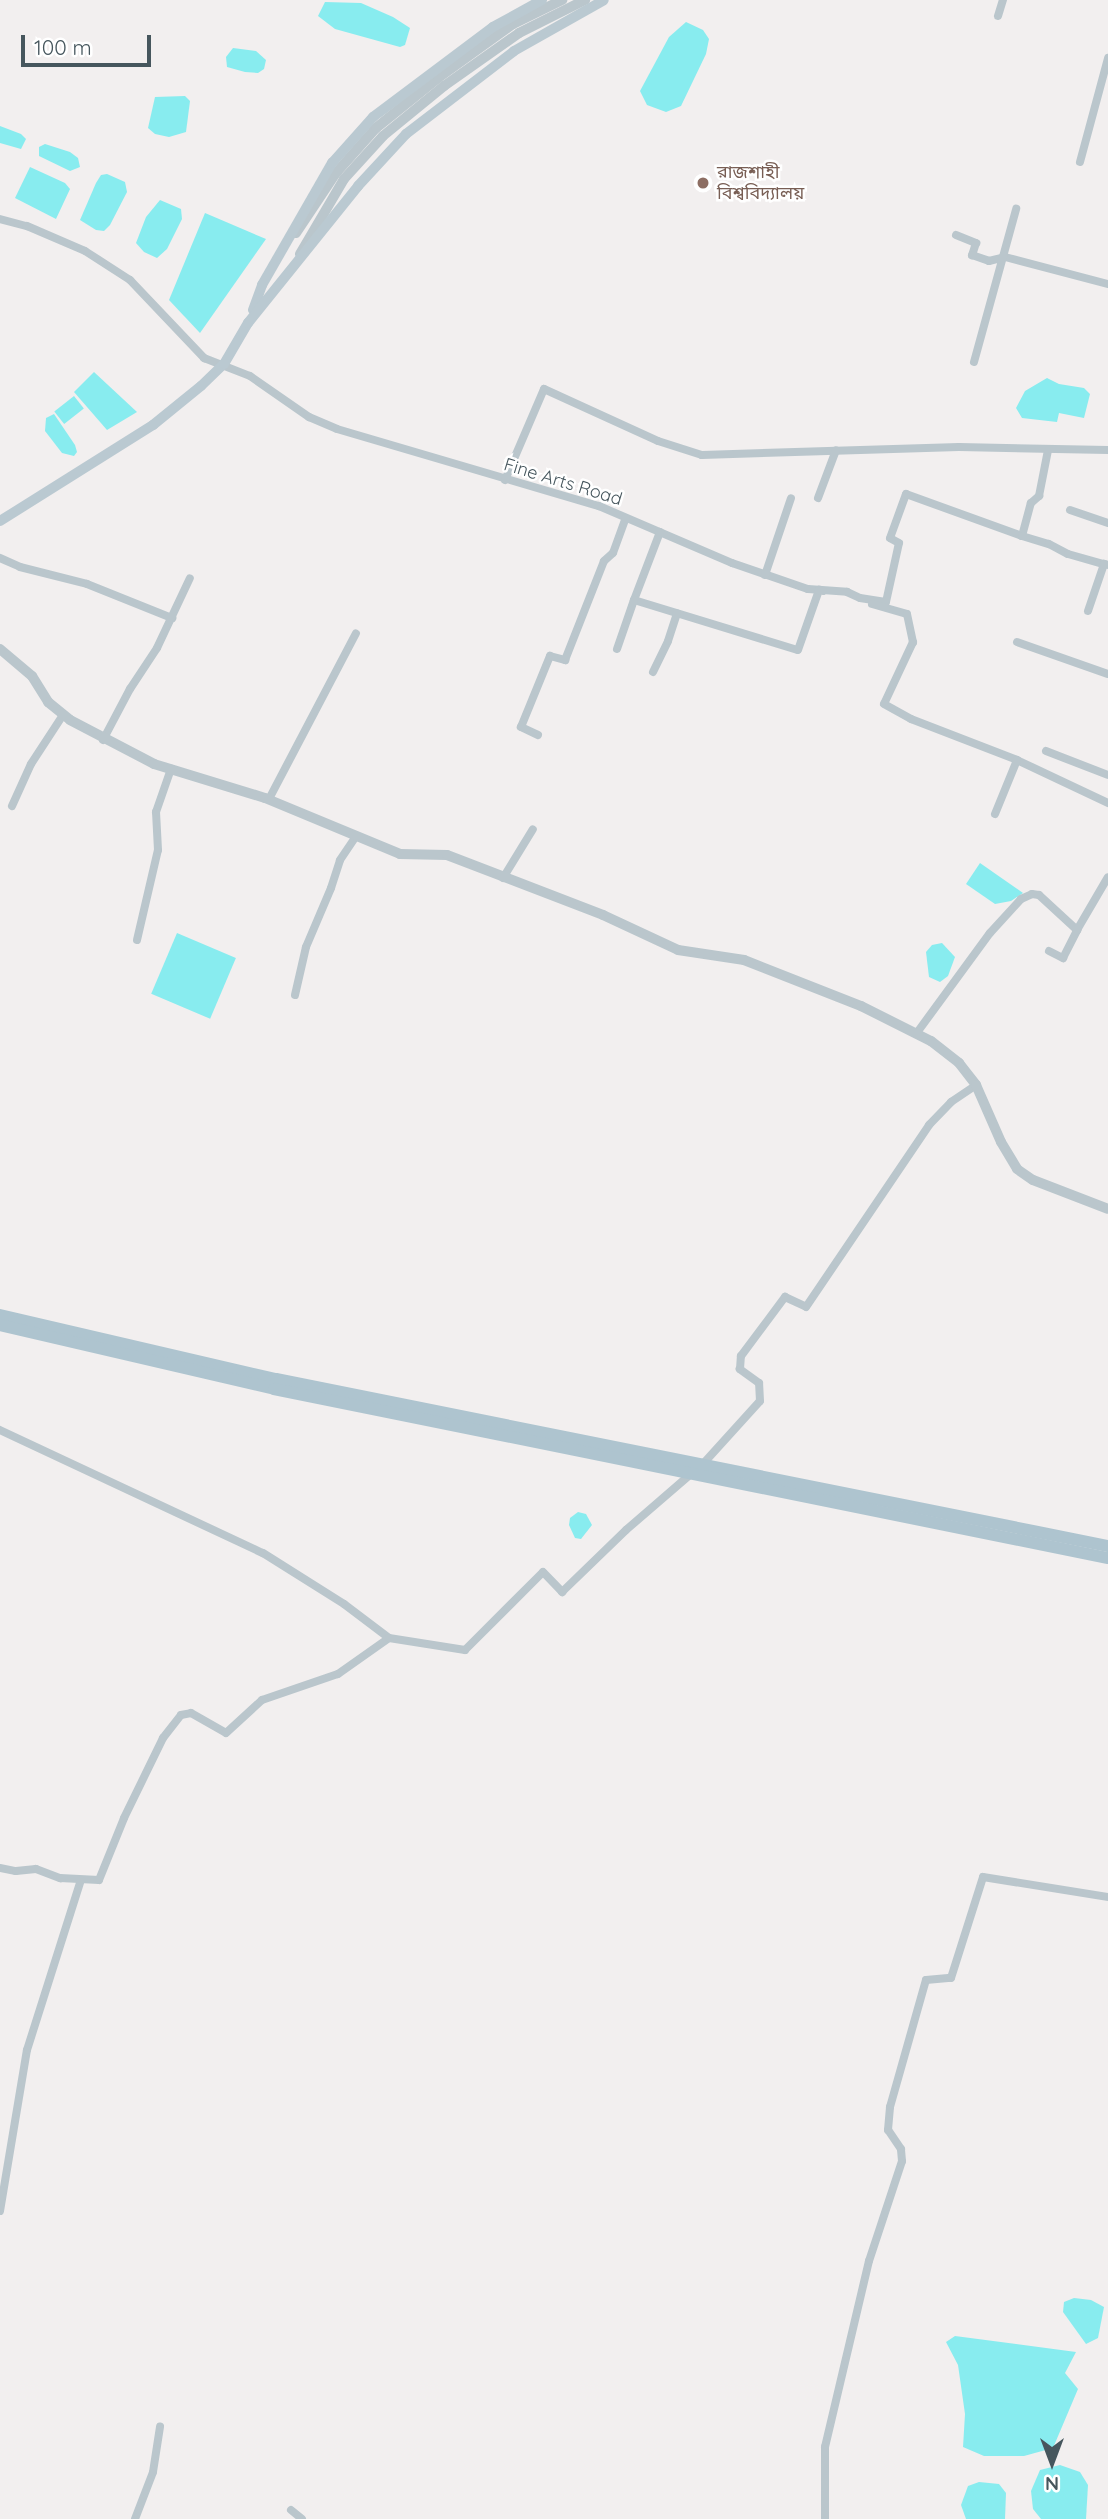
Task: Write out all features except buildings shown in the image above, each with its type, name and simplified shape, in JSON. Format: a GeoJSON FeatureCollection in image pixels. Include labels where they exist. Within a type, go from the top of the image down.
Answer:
{"type":"FeatureCollection","features":[{"type":"Feature","properties":{"kind":"main road"},"geometry":{"type":"LineString","coordinates":[[248,323],[262,285],[332,163],[373,117],[493,27],[542,0]]}},
{"type":"Feature","properties":{"kind":"main road"},"geometry":{"type":"LineString","coordinates":[[0,521],[153,425],[224,364],[248,323],[297,261],[358,186],[406,134],[514,51],[604,0]]}},
{"type":"Feature","properties":{"kind":"main road"},"geometry":{"type":"LineString","coordinates":[[0,1315],[276,1380],[698,1468],[1108,1558]]}},
{"type":"Feature","properties":{"kind":"main road"},"geometry":{"type":"LineString","coordinates":[[0,1325],[274,1389],[1108,1546]]}},
{"type":"Feature","properties":{"kind":"street"},"geometry":{"type":"LineString","coordinates":[[297,261],[308,226],[336,173],[376,128],[438,78],[513,24],[562,0]]}},
{"type":"Feature","properties":{"kind":"street"},"geometry":{"type":"LineString","coordinates":[[283,250],[308,226],[344,179],[383,136],[444,86],[519,33],[585,0]]}},
{"type":"Feature","properties":{"kind":"street"},"geometry":{"type":"LineString","coordinates":[[998,16],[1003,0]]}},
{"type":"Feature","properties":{"kind":"street"},"geometry":{"type":"LineString","coordinates":[[1080,162],[1108,58]]}},
{"type":"Feature","properties":{"kind":"street"},"geometry":{"type":"LineString","coordinates":[[974,362],[1017,209]]}},
{"type":"Feature","properties":{"kind":"street","name":"Fine Arts Road"},"geometry":{"type":"LineString","coordinates":[[0,219],[27,226],[61,240],[130,280],[204,358],[224,364],[260,382],[309,417],[337,429],[599,506],[765,575],[819,590],[886,602],[899,543],[890,538],[906,494],[1022,536]]}},
{"type":"Feature","properties":{"kind":"street"},"geometry":{"type":"LineString","coordinates":[[956,235],[976,243],[972,255],[989,261],[1002,258],[1108,284]]}},
{"type":"Feature","properties":{"kind":"street"},"geometry":{"type":"LineString","coordinates":[[505,480],[544,389],[658,441],[702,455],[753,456],[836,450],[959,447],[1108,450]]}},
{"type":"Feature","properties":{"kind":"street"},"geometry":{"type":"LineString","coordinates":[[818,498],[836,450]]}},
{"type":"Feature","properties":{"kind":"street"},"geometry":{"type":"LineString","coordinates":[[1048,450],[1039,496],[1031,503],[1022,536],[1049,544],[1068,554],[1106,564],[1088,611]]}},
{"type":"Feature","properties":{"kind":"street"},"geometry":{"type":"LineString","coordinates":[[765,575],[791,498]]}},
{"type":"Feature","properties":{"kind":"street"},"geometry":{"type":"LineString","coordinates":[[1070,510],[1108,523]]}},
{"type":"Feature","properties":{"kind":"street"},"geometry":{"type":"LineString","coordinates":[[538,735],[521,727],[550,656],[565,660],[604,561],[613,553],[625,518]]}},
{"type":"Feature","properties":{"kind":"street"},"geometry":{"type":"LineString","coordinates":[[617,649],[660,532]]}},
{"type":"Feature","properties":{"kind":"street"},"geometry":{"type":"LineString","coordinates":[[0,558],[20,567],[87,584],[172,618]]}},
{"type":"Feature","properties":{"kind":"street"},"geometry":{"type":"LineString","coordinates":[[103,740],[172,618],[190,578]]}},
{"type":"Feature","properties":{"kind":"street"},"geometry":{"type":"LineString","coordinates":[[634,600],[798,650],[819,590]]}},
{"type":"Feature","properties":{"kind":"street"},"geometry":{"type":"LineString","coordinates":[[836,591],[907,614],[912,642],[884,704],[911,719],[1017,760],[1108,803]]}},
{"type":"Feature","properties":{"kind":"street"},"geometry":{"type":"LineString","coordinates":[[653,671],[668,641],[677,613]]}},
{"type":"Feature","properties":{"kind":"street"},"geometry":{"type":"LineString","coordinates":[[269,799],[356,633]]}},
{"type":"Feature","properties":{"kind":"street"},"geometry":{"type":"LineString","coordinates":[[1017,642],[1108,674]]}},
{"type":"Feature","properties":{"kind":"street"},"geometry":{"type":"LineString","coordinates":[[0,649],[32,676],[48,702],[63,715],[103,740],[172,769],[269,799],[400,855],[447,855],[603,915],[678,950],[744,960],[807,984],[916,1034],[959,1063],[975,1085],[1001,1142],[1017,1169],[1033,1180],[1108,1209]]}},
{"type":"Feature","properties":{"kind":"street"},"geometry":{"type":"LineString","coordinates":[[12,806],[31,764],[63,715]]}},
{"type":"Feature","properties":{"kind":"street"},"geometry":{"type":"LineString","coordinates":[[1046,751],[1108,775]]}},
{"type":"Feature","properties":{"kind":"street"},"geometry":{"type":"LineString","coordinates":[[995,814],[1017,760]]}},
{"type":"Feature","properties":{"kind":"street"},"geometry":{"type":"LineString","coordinates":[[137,940],[158,850],[156,812],[172,769]]}},
{"type":"Feature","properties":{"kind":"street"},"geometry":{"type":"LineString","coordinates":[[503,878],[533,829]]}},
{"type":"Feature","properties":{"kind":"street"},"geometry":{"type":"LineString","coordinates":[[295,995],[306,947],[340,859],[355,838]]}},
{"type":"Feature","properties":{"kind":"street"},"geometry":{"type":"LineString","coordinates":[[1049,951],[1063,958],[1108,877]]}},
{"type":"Feature","properties":{"kind":"street"},"geometry":{"type":"LineString","coordinates":[[916,1034],[989,933],[1021,900],[1032,894],[1039,895],[1077,930]]}},
{"type":"Feature","properties":{"kind":"street"},"geometry":{"type":"LineString","coordinates":[[0,1430],[263,1553],[344,1604],[389,1638],[465,1650],[522,1589],[542,1572],[562,1592],[626,1530],[698,1468],[760,1401],[759,1384],[740,1370],[741,1356],[785,1297],[806,1307],[929,1125],[951,1102],[975,1085]]}},
{"type":"Feature","properties":{"kind":"street"},"geometry":{"type":"LineString","coordinates":[[0,1868],[16,1871],[36,1869],[61,1878],[99,1880],[130,1806],[163,1738],[181,1715],[191,1713],[226,1734],[262,1700],[338,1674],[389,1638]]}},
{"type":"Feature","properties":{"kind":"street"},"geometry":{"type":"LineString","coordinates":[[825,2519],[825,2447],[869,2261],[902,2161],[901,2149],[888,2130],[890,2107],[926,1980],[951,1978],[983,1877],[1108,1897]]}},
{"type":"Feature","properties":{"kind":"street"},"geometry":{"type":"LineString","coordinates":[[0,2211],[27,2050],[81,1880]]}},
{"type":"Feature","properties":{"kind":"street"},"geometry":{"type":"LineString","coordinates":[[135,2519],[153,2472],[160,2427]]}},
{"type":"Feature","properties":{"kind":"street"},"geometry":{"type":"LineString","coordinates":[[291,2510],[302,2519]]}},
{"type":"Feature","properties":{"kind":"water"},"geometry":{"type":"Polygon","coordinates":[[[325,2],[361,3],[393,17],[410,28],[405,45],[400,47],[335,29],[318,16],[325,2]]]}},
{"type":"Feature","properties":{"kind":"water"},"geometry":{"type":"Polygon","coordinates":[[[686,22],[703,30],[709,39],[706,54],[681,106],[666,112],[647,105],[640,91],[669,37],[686,22]]]}},
{"type":"Feature","properties":{"kind":"water"},"geometry":{"type":"Polygon","coordinates":[[[233,48],[256,51],[266,60],[264,69],[258,73],[227,67],[226,57],[233,48]]]}},
{"type":"Feature","properties":{"kind":"water"},"geometry":{"type":"Polygon","coordinates":[[[185,96],[190,101],[186,132],[169,137],[155,134],[148,128],[155,97],[185,96]]]}},
{"type":"Feature","properties":{"kind":"water"},"geometry":{"type":"Polygon","coordinates":[[[0,126],[21,134],[26,139],[21,149],[0,143],[0,126]]]}},
{"type":"Feature","properties":{"kind":"water"},"geometry":{"type":"Polygon","coordinates":[[[45,144],[70,152],[78,158],[80,167],[70,171],[39,156],[39,147],[45,144]]]}},
{"type":"Feature","properties":{"kind":"water"},"geometry":{"type":"Polygon","coordinates":[[[30,167],[65,183],[70,189],[56,219],[15,198],[30,167]]]}},
{"type":"Feature","properties":{"kind":"water"},"geometry":{"type":"Polygon","coordinates":[[[107,174],[125,182],[127,192],[110,225],[104,231],[96,230],[80,220],[96,183],[101,175],[107,174]]]}},
{"type":"Feature","properties":{"kind":"water"},"geometry":{"type":"Polygon","coordinates":[[[160,200],[181,209],[182,219],[167,249],[157,258],[144,252],[136,243],[146,217],[160,200]]]}},
{"type":"Feature","properties":{"kind":"water"},"geometry":{"type":"Polygon","coordinates":[[[205,213],[266,239],[200,333],[169,300],[205,213]]]}},
{"type":"Feature","properties":{"kind":"water"},"geometry":{"type":"Polygon","coordinates":[[[94,372],[137,412],[107,430],[74,392],[94,372]]]}},
{"type":"Feature","properties":{"kind":"water"},"geometry":{"type":"Polygon","coordinates":[[[1047,378],[1059,384],[1084,388],[1090,394],[1084,418],[1059,413],[1057,422],[1022,418],[1016,408],[1025,391],[1047,378]]]}},
{"type":"Feature","properties":{"kind":"water"},"geometry":{"type":"Polygon","coordinates":[[[74,396],[84,409],[64,424],[54,411],[74,396]]]}},
{"type":"Feature","properties":{"kind":"water"},"geometry":{"type":"Polygon","coordinates":[[[54,414],[75,445],[77,452],[74,456],[62,453],[45,431],[46,418],[54,414]]]}},
{"type":"Feature","properties":{"kind":"water"},"geometry":{"type":"Polygon","coordinates":[[[980,863],[1023,893],[1011,901],[995,904],[966,884],[980,863]]]}},
{"type":"Feature","properties":{"kind":"water"},"geometry":{"type":"Polygon","coordinates":[[[177,933],[236,958],[210,1019],[151,994],[177,933]]]}},
{"type":"Feature","properties":{"kind":"water"},"geometry":{"type":"Polygon","coordinates":[[[942,943],[955,957],[948,976],[940,982],[929,977],[926,952],[932,945],[942,943]]]}},
{"type":"Feature","properties":{"kind":"water"},"geometry":{"type":"Polygon","coordinates":[[[578,1512],[586,1514],[592,1525],[581,1539],[575,1538],[569,1525],[570,1518],[578,1512]]]}},
{"type":"Feature","properties":{"kind":"water"},"geometry":{"type":"Polygon","coordinates":[[[1074,2298],[1091,2300],[1104,2307],[1098,2338],[1086,2344],[1063,2312],[1064,2302],[1074,2298]]]}},
{"type":"Feature","properties":{"kind":"water"},"geometry":{"type":"Polygon","coordinates":[[[955,2336],[1076,2352],[1065,2373],[1078,2389],[1053,2448],[1024,2456],[984,2456],[963,2447],[965,2414],[958,2365],[946,2342],[955,2336]]]}},
{"type":"Feature","properties":{"kind":"water"},"geometry":{"type":"Polygon","coordinates":[[[1060,2465],[1080,2472],[1088,2485],[1086,2519],[1041,2519],[1033,2509],[1031,2491],[1040,2470],[1060,2465]]]}},
{"type":"Feature","properties":{"kind":"water"},"geometry":{"type":"Polygon","coordinates":[[[979,2482],[999,2484],[1006,2493],[1005,2519],[966,2519],[961,2505],[968,2486],[979,2482]]]}},
{"type":"Feature","properties":{"kind":"place","name":"রাজশাহী বিশ্ববিদ্যালয়"},"geometry":{"type":"Point","coordinates":[703,183]}}]}
